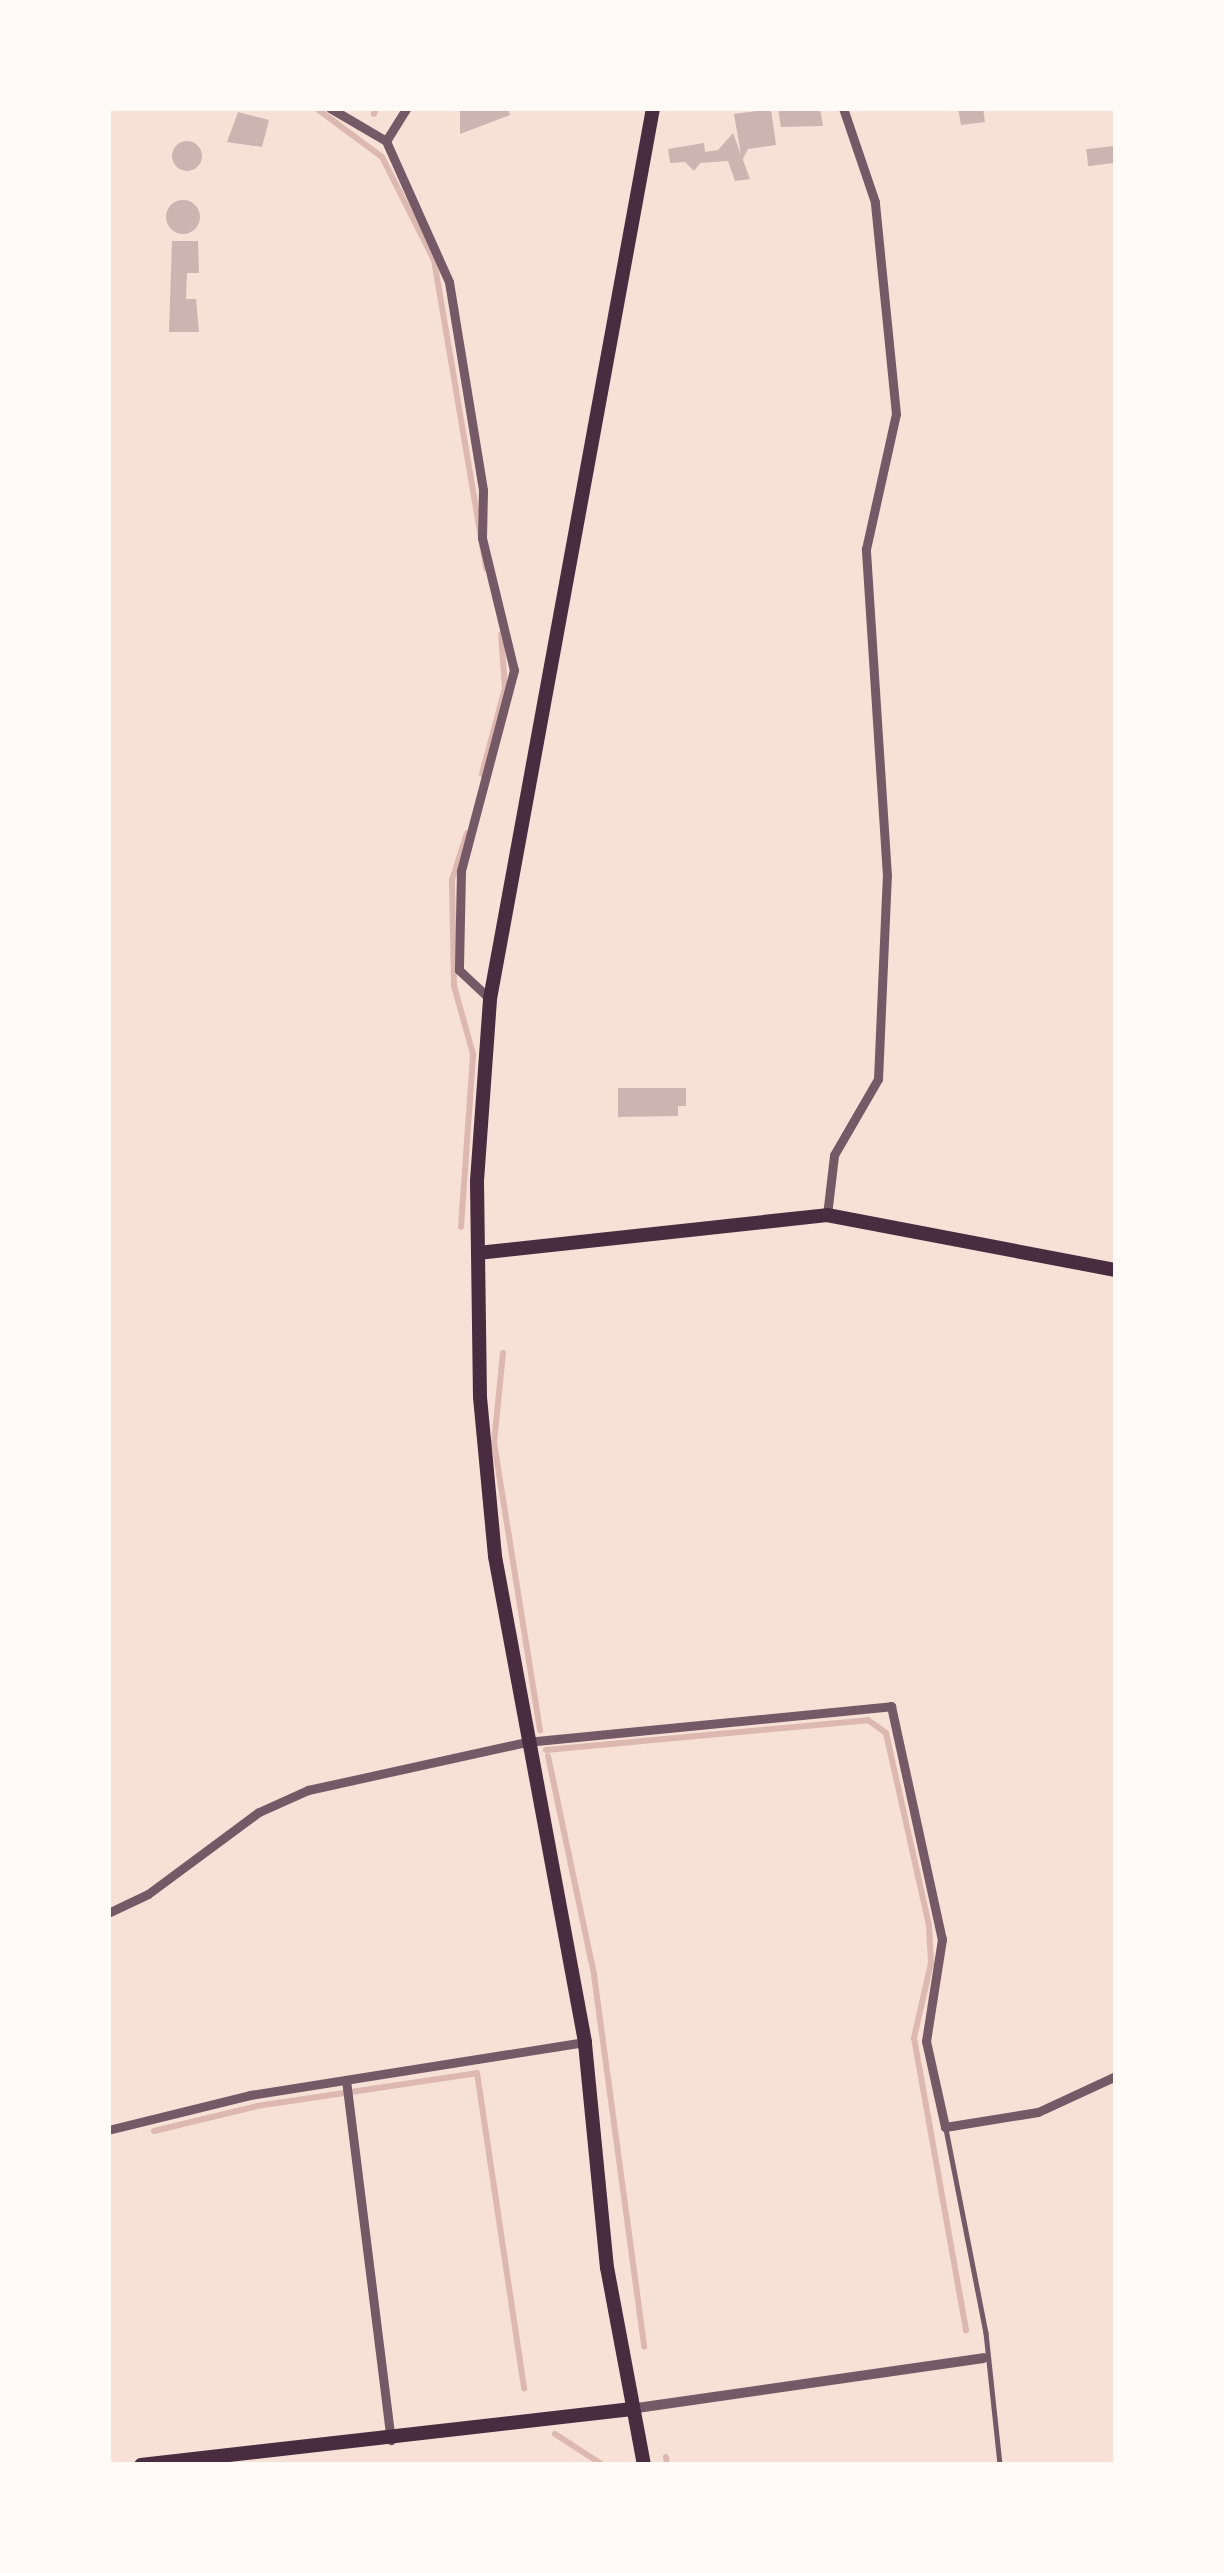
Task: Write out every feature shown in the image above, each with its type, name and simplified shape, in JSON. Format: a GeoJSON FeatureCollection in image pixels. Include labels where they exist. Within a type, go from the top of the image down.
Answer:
{"type":"FeatureCollection","features":[{"type":"Feature","properties":{"kind":"main road"},"geometry":{"type":"LineString","coordinates":[[644,2465],[607,2267],[585,2042],[526,1742],[485,1477],[478,1253],[490,999],[653,108]]}},
{"type":"Feature","properties":{"kind":"main road"},"geometry":{"type":"LineString","coordinates":[[478,1253],[826,1215],[1116,1270]]}},
{"type":"Feature","properties":{"kind":"main road"},"geometry":{"type":"LineString","coordinates":[[140,2465],[391,2440],[630,2409]]}},
{"type":"Feature","properties":{"kind":"street"},"geometry":{"type":"LineString","coordinates":[[330,108],[386,141],[449,283],[483,490],[482,538],[512,658],[481,818],[461,871],[459,970],[490,999]]}},
{"type":"Feature","properties":{"kind":"street"},"geometry":{"type":"LineString","coordinates":[[386,141],[407,108]]}},
{"type":"Feature","properties":{"kind":"street"},"geometry":{"type":"LineString","coordinates":[[826,1215],[834,1155],[872,1102],[878,1079],[887,876],[866,549],[896,414],[875,202],[843,108]]}},
{"type":"Feature","properties":{"kind":"street"},"geometry":{"type":"LineString","coordinates":[[108,1913],[148,1894],[260,1812],[308,1790],[526,1742],[891,1706],[942,1939],[926,2041],[946,2126],[1038,2113],[1116,2076]]}},
{"type":"Feature","properties":{"kind":"street"},"geometry":{"type":"LineString","coordinates":[[108,2130],[585,2042]]}},
{"type":"Feature","properties":{"kind":"street"},"geometry":{"type":"LineString","coordinates":[[347,2088],[391,2440]]}},
{"type":"Feature","properties":{"kind":"street"},"geometry":{"type":"LineString","coordinates":[[630,2409],[983,2358]]}},
{"type":"Feature","properties":{"kind":"lane"},"geometry":{"type":"LineString","coordinates":[[946,2126],[986,2332],[983,2358],[1000,2465]]}},
{"type":"Feature","properties":{"kind":"building"},"geometry":{"type":"Polygon","coordinates":[[[460,108],[508,108],[510,115],[460,134],[460,108]]]}},
{"type":"Feature","properties":{"kind":"building"},"geometry":{"type":"Polygon","coordinates":[[[778,108],[820,108],[823,126],[781,127],[778,108]]]}},
{"type":"Feature","properties":{"kind":"building"},"geometry":{"type":"Polygon","coordinates":[[[958,108],[983,108],[985,122],[961,125],[958,108]]]}},
{"type":"Feature","properties":{"kind":"building"},"geometry":{"type":"Polygon","coordinates":[[[771,109],[776,145],[748,149],[742,161],[734,114],[771,109]]]}},
{"type":"Feature","properties":{"kind":"building"},"geometry":{"type":"Polygon","coordinates":[[[238,112],[269,120],[262,147],[227,142],[238,112]]]}},
{"type":"Feature","properties":{"kind":"building"},"geometry":{"type":"Polygon","coordinates":[[[733,133],[750,179],[735,181],[728,161],[700,163],[694,171],[685,162],[670,163],[668,149],[704,143],[705,152],[718,150],[733,133]]]}},
{"type":"Feature","properties":{"kind":"building"},"geometry":{"type":"Polygon","coordinates":[[[187,141],[198,145],[202,156],[198,167],[187,171],[176,167],[172,156],[176,145],[187,141]]]}},
{"type":"Feature","properties":{"kind":"building"},"geometry":{"type":"Polygon","coordinates":[[[1113,146],[1115,163],[1088,166],[1086,149],[1113,146]]]}},
{"type":"Feature","properties":{"kind":"building"},"geometry":{"type":"Polygon","coordinates":[[[183,200],[195,205],[200,217],[195,229],[183,234],[171,229],[166,217],[171,205],[183,200]]]}},
{"type":"Feature","properties":{"kind":"building"},"geometry":{"type":"Polygon","coordinates":[[[172,241],[198,241],[199,273],[187,273],[186,299],[196,299],[199,332],[169,332],[172,241]]]}},
{"type":"Feature","properties":{"kind":"building"},"geometry":{"type":"Polygon","coordinates":[[[618,1088],[686,1088],[686,1106],[678,1106],[678,1116],[618,1117],[618,1088]]]}},
{"type":"Feature","properties":{"kind":"waterway"},"geometry":{"type":"LineString","coordinates":[[316,108],[382,157],[434,260],[486,569]]}},
{"type":"Feature","properties":{"kind":"waterway"},"geometry":{"type":"LineString","coordinates":[[374,114],[376,108]]}},
{"type":"Feature","properties":{"kind":"waterway"},"geometry":{"type":"LineString","coordinates":[[482,774],[505,688],[501,634]]}},
{"type":"Feature","properties":{"kind":"waterway"},"geometry":{"type":"LineString","coordinates":[[461,1227],[473,1054],[454,986],[452,880],[467,833]]}},
{"type":"Feature","properties":{"kind":"waterway"},"geometry":{"type":"LineString","coordinates":[[503,1353],[494,1443],[540,1730]]}},
{"type":"Feature","properties":{"kind":"waterway"},"geometry":{"type":"LineString","coordinates":[[546,1750],[868,1720],[886,1733],[929,1925],[931,1963],[914,2038],[966,2330]]}},
{"type":"Feature","properties":{"kind":"waterway"},"geometry":{"type":"LineString","coordinates":[[548,1756],[594,1975],[644,2347]]}},
{"type":"Feature","properties":{"kind":"waterway"},"geometry":{"type":"LineString","coordinates":[[154,2131],[257,2106],[477,2073],[524,2389]]}},
{"type":"Feature","properties":{"kind":"waterway"},"geometry":{"type":"LineString","coordinates":[[555,2434],[603,2465]]}},
{"type":"Feature","properties":{"kind":"waterway"},"geometry":{"type":"LineString","coordinates":[[666,2457],[667,2465]]}}]}
